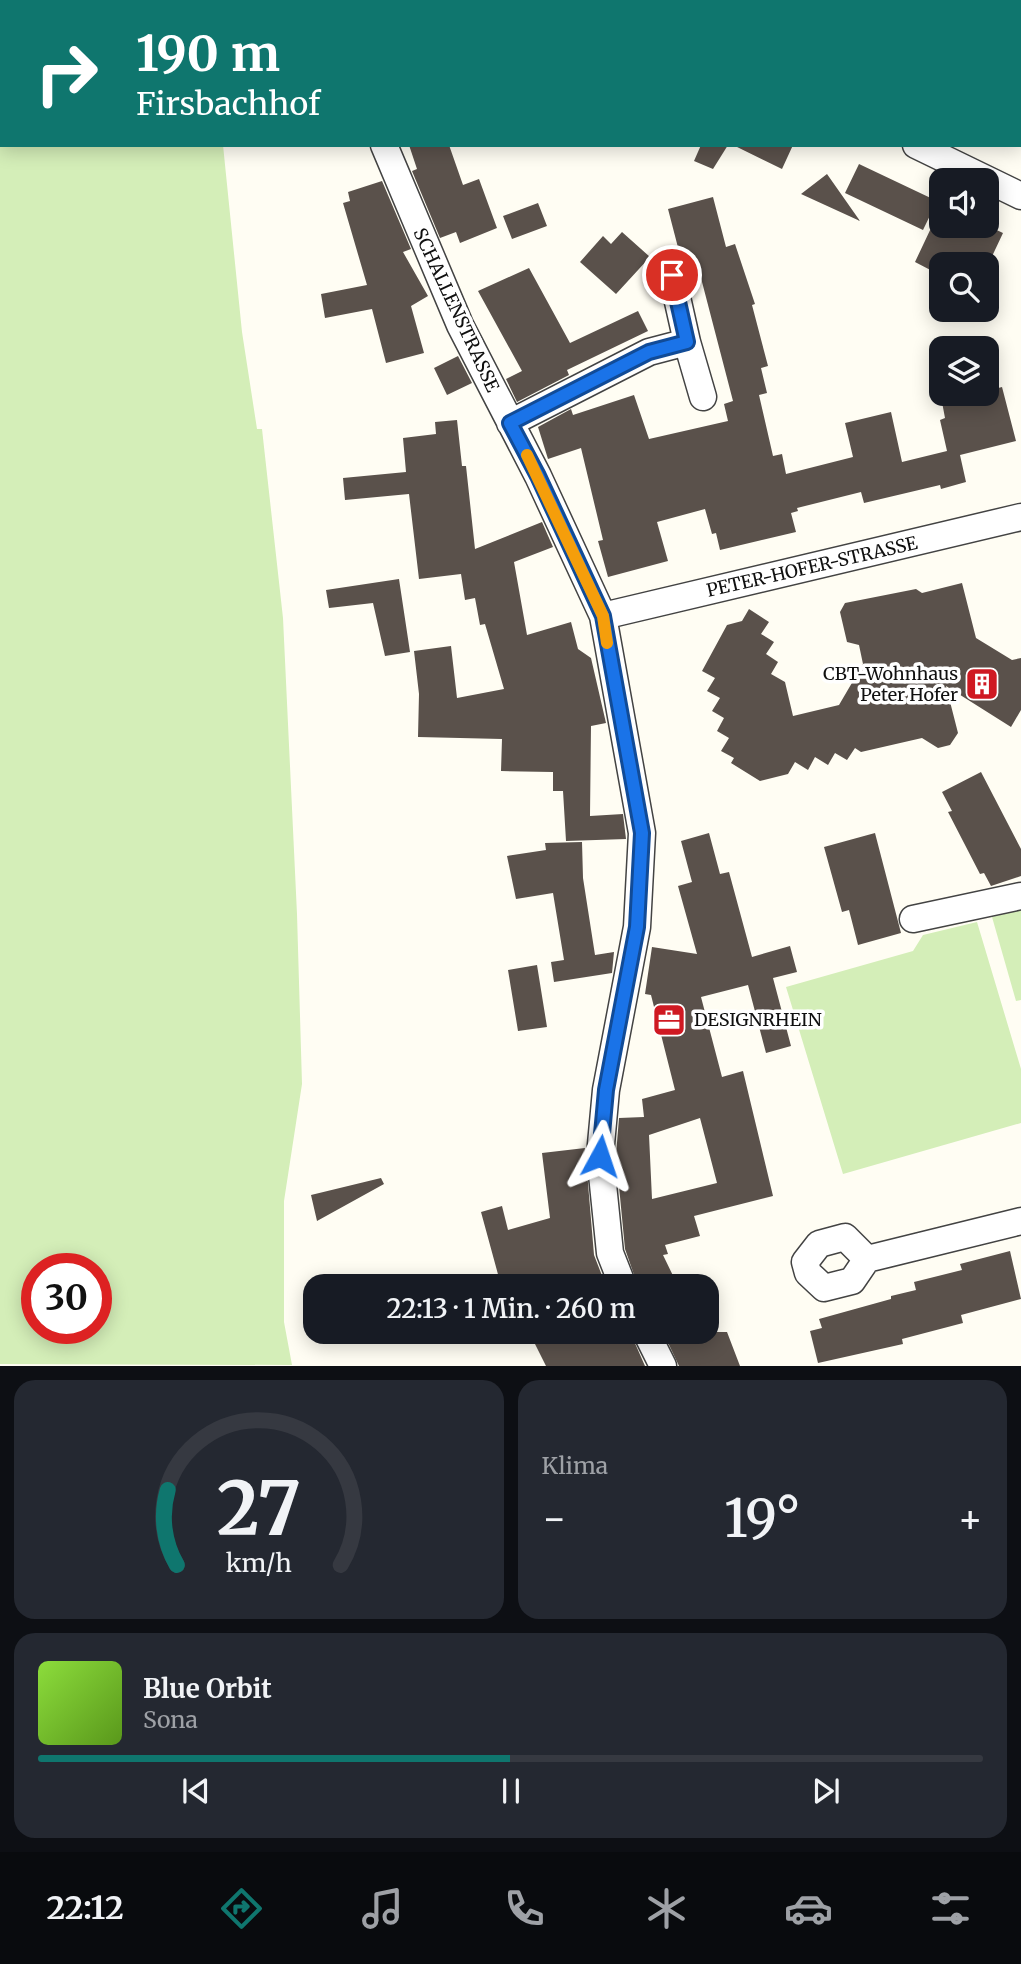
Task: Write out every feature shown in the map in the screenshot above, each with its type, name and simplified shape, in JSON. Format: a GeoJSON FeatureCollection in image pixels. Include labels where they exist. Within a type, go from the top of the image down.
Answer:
{"type":"FeatureCollection","features":[{"type":"Feature","properties":{"kind":"street","name":"SCHALLENSTRASSE"},"geometry":{"type":"LineString","coordinates":[[385,147],[460,325],[538,476],[603,616],[642,833],[637,927],[606,1090],[600,1156],[610,1253],[618,1274]]}},
{"type":"Feature","properties":{"kind":"street"},"geometry":{"type":"LineString","coordinates":[[920,147],[1021,196]]}},
{"type":"Feature","properties":{"kind":"street"},"geometry":{"type":"LineString","coordinates":[[672,275],[703,397]]}},
{"type":"Feature","properties":{"kind":"street"},"geometry":{"type":"LineString","coordinates":[[510,423],[649,352],[687,342]]}},
{"type":"Feature","properties":{"kind":"street","name":"PETER-HOFER-STRASSE"},"geometry":{"type":"LineString","coordinates":[[603,616],[1021,517]]}},
{"type":"Feature","properties":{"kind":"street"},"geometry":{"type":"LineString","coordinates":[[913,919],[1021,896]]}},
{"type":"Feature","properties":{"kind":"street"},"geometry":{"type":"LineString","coordinates":[[867,1259],[1021,1221]]}},
{"type":"Feature","properties":{"kind":"street"},"geometry":{"type":"LineString","coordinates":[[652,1344],[663,1366]]}},
{"type":"Feature","properties":{"kind":"green space"},"geometry":{"type":"Polygon","coordinates":[[[0,147],[223,147],[242,332],[257,429],[262,429],[283,618],[302,1084],[284,1201],[284,1322],[292,1365],[0,1364],[0,147]]]}},
{"type":"Feature","properties":{"kind":"green space"},"geometry":{"type":"Polygon","coordinates":[[[1021,910],[1021,1000],[1016,1001],[992,917],[1021,910]]]}},
{"type":"Feature","properties":{"kind":"green space"},"geometry":{"type":"Polygon","coordinates":[[[977,922],[1021,1069],[1021,1123],[843,1174],[786,987],[913,951],[923,935],[977,922]]]}},
{"type":"Feature","properties":{"kind":"building"},"geometry":{"type":"Polygon","coordinates":[[[410,147],[450,147],[463,185],[479,179],[497,228],[460,243],[456,232],[440,238],[412,171],[417,169],[410,147]]]}},
{"type":"Feature","properties":{"kind":"building"},"geometry":{"type":"Polygon","coordinates":[[[700,147],[727,147],[713,169],[694,161],[700,147]]]}},
{"type":"Feature","properties":{"kind":"building"},"geometry":{"type":"Polygon","coordinates":[[[737,147],[792,147],[782,169],[737,147]]]}},
{"type":"Feature","properties":{"kind":"building"},"geometry":{"type":"Polygon","coordinates":[[[859,164],[929,197],[929,218],[923,230],[845,193],[859,164]]]}},
{"type":"Feature","properties":{"kind":"building"},"geometry":{"type":"Polygon","coordinates":[[[827,174],[860,221],[801,194],[827,174]]]}},
{"type":"Feature","properties":{"kind":"building"},"geometry":{"type":"Polygon","coordinates":[[[382,181],[411,249],[403,252],[428,296],[411,306],[424,353],[386,363],[372,309],[325,318],[321,294],[367,285],[343,203],[350,201],[348,192],[382,181]]]}},
{"type":"Feature","properties":{"kind":"building"},"geometry":{"type":"Polygon","coordinates":[[[713,197],[726,247],[735,244],[755,304],[752,305],[768,366],[761,368],[767,393],[759,395],[773,456],[782,454],[786,474],[853,457],[845,423],[891,412],[902,462],[947,451],[940,420],[945,418],[943,406],[999,406],[999,388],[1002,387],[1016,441],[960,455],[966,482],[941,489],[940,485],[864,503],[861,492],[797,508],[798,511],[791,513],[796,532],[720,550],[705,509],[657,522],[668,561],[608,577],[598,541],[603,540],[581,448],[548,459],[538,427],[571,409],[573,415],[634,395],[649,439],[728,421],[724,404],[733,401],[695,255],[681,259],[668,209],[713,197]]]}},
{"type":"Feature","properties":{"kind":"building"},"geometry":{"type":"Polygon","coordinates":[[[538,203],[547,226],[512,239],[503,216],[538,203]]]}},
{"type":"Feature","properties":{"kind":"building"},"geometry":{"type":"Polygon","coordinates":[[[999,231],[1003,233],[994,252],[929,252],[929,269],[915,262],[929,232],[929,238],[999,238],[999,231]]]}},
{"type":"Feature","properties":{"kind":"building"},"geometry":{"type":"Polygon","coordinates":[[[622,232],[650,257],[616,294],[580,262],[603,236],[611,244],[622,232]]]}},
{"type":"Feature","properties":{"kind":"building"},"geometry":{"type":"Polygon","coordinates":[[[529,268],[570,343],[638,311],[648,331],[567,370],[569,375],[517,402],[506,379],[522,371],[478,291],[529,268]]]}},
{"type":"Feature","properties":{"kind":"building"},"geometry":{"type":"Polygon","coordinates":[[[458,356],[472,383],[447,395],[434,368],[458,356]]]}},
{"type":"Feature","properties":{"kind":"building"},"geometry":{"type":"Polygon","coordinates":[[[457,420],[462,466],[466,466],[475,549],[542,522],[553,547],[514,562],[527,635],[571,622],[578,649],[591,658],[606,723],[591,726],[590,816],[623,814],[626,839],[566,841],[563,791],[553,791],[553,772],[501,771],[502,739],[418,737],[419,694],[414,651],[451,646],[457,698],[504,689],[485,624],[480,625],[475,598],[465,600],[461,574],[419,579],[409,494],[345,500],[343,478],[406,472],[403,438],[436,434],[435,422],[457,420]]]}},
{"type":"Feature","properties":{"kind":"building"},"geometry":{"type":"Polygon","coordinates":[[[399,579],[410,652],[385,656],[373,603],[329,608],[326,590],[399,579]]]}},
{"type":"Feature","properties":{"kind":"building","name":"CBT-Wohnhaus Peter Hofer"},"geometry":{"type":"Polygon","coordinates":[[[962,583],[976,638],[1012,660],[1021,658],[1021,710],[1011,727],[946,686],[958,733],[950,745],[938,748],[922,738],[861,752],[855,748],[847,760],[835,753],[828,765],[815,757],[808,770],[795,762],[788,774],[760,781],[731,763],[734,758],[721,751],[729,738],[717,731],[724,718],[712,711],[720,698],[707,691],[715,678],[702,671],[727,625],[742,621],[749,609],[769,622],[761,634],[774,642],[766,654],[778,662],[771,674],[785,682],[793,716],[839,705],[863,664],[859,645],[847,642],[840,612],[845,603],[916,589],[922,593],[962,583]]]}},
{"type":"Feature","properties":{"kind":"building"},"geometry":{"type":"Polygon","coordinates":[[[981,772],[1021,849],[1021,876],[991,886],[984,873],[980,874],[948,812],[952,811],[942,792],[981,772]]]}},
{"type":"Feature","properties":{"kind":"building"},"geometry":{"type":"Polygon","coordinates":[[[709,833],[720,874],[729,872],[752,957],[790,946],[797,972],[773,978],[791,1046],[766,1053],[748,985],[701,997],[722,1077],[743,1071],[773,1196],[694,1216],[700,1236],[665,1245],[668,1254],[663,1255],[672,1274],[634,1274],[625,1249],[616,1155],[619,1118],[644,1117],[642,1099],[675,1090],[651,995],[645,994],[652,947],[697,954],[678,886],[692,882],[681,841],[709,833]],[[700,1118],[649,1135],[652,1199],[717,1183],[700,1118]]]}},
{"type":"Feature","properties":{"kind":"building"},"geometry":{"type":"Polygon","coordinates":[[[875,833],[901,933],[858,945],[849,910],[842,912],[824,847],[875,833]]]}},
{"type":"Feature","properties":{"kind":"building"},"geometry":{"type":"Polygon","coordinates":[[[582,842],[583,878],[595,955],[614,952],[612,973],[554,982],[551,962],[564,960],[553,893],[516,899],[507,856],[546,850],[545,843],[582,842]]]}},
{"type":"Feature","properties":{"kind":"building"},"geometry":{"type":"Polygon","coordinates":[[[537,965],[547,1027],[518,1031],[508,970],[537,965]]]}},
{"type":"Feature","properties":{"kind":"building"},"geometry":{"type":"Polygon","coordinates":[[[585,1148],[594,1255],[601,1274],[498,1274],[481,1212],[502,1206],[508,1230],[550,1218],[542,1153],[585,1148]]]}},
{"type":"Feature","properties":{"kind":"building"},"geometry":{"type":"Polygon","coordinates":[[[381,1178],[384,1184],[317,1221],[311,1195],[381,1178]]]}},
{"type":"Feature","properties":{"kind":"building"},"geometry":{"type":"Polygon","coordinates":[[[1010,1251],[1021,1299],[961,1315],[963,1323],[902,1339],[903,1344],[818,1363],[810,1331],[822,1328],[819,1319],[891,1299],[891,1296],[916,1290],[914,1282],[962,1270],[960,1264],[1010,1251]]]}},
{"type":"Feature","properties":{"kind":"building"},"geometry":{"type":"Polygon","coordinates":[[[719,1332],[727,1332],[740,1366],[679,1366],[669,1344],[719,1344],[719,1332]]]}},
{"type":"Feature","properties":{"kind":"building"},"geometry":{"type":"Polygon","coordinates":[[[535,1344],[635,1344],[645,1366],[546,1366],[535,1344]]]}},
{"type":"Feature","properties":{"kind":"slow traffic"},"geometry":{"type":"LineString","coordinates":[[527,455],[603,616],[607,643]]}},
{"type":"Feature","properties":{"kind":"place","name":"CBT-Wohnhaus Peter Hofer"},"geometry":{"type":"Point","coordinates":[982,684]}},
{"type":"Feature","properties":{"kind":"place","name":"DESIGNRHEIN"},"geometry":{"type":"Point","coordinates":[669,1020]}},
{"type":"Feature","properties":{"kind":"route"},"geometry":{"type":"LineString","coordinates":[[600,1156],[606,1090],[637,927],[642,833],[603,616],[538,476],[510,423],[649,352],[687,342],[672,275]]}}]}
